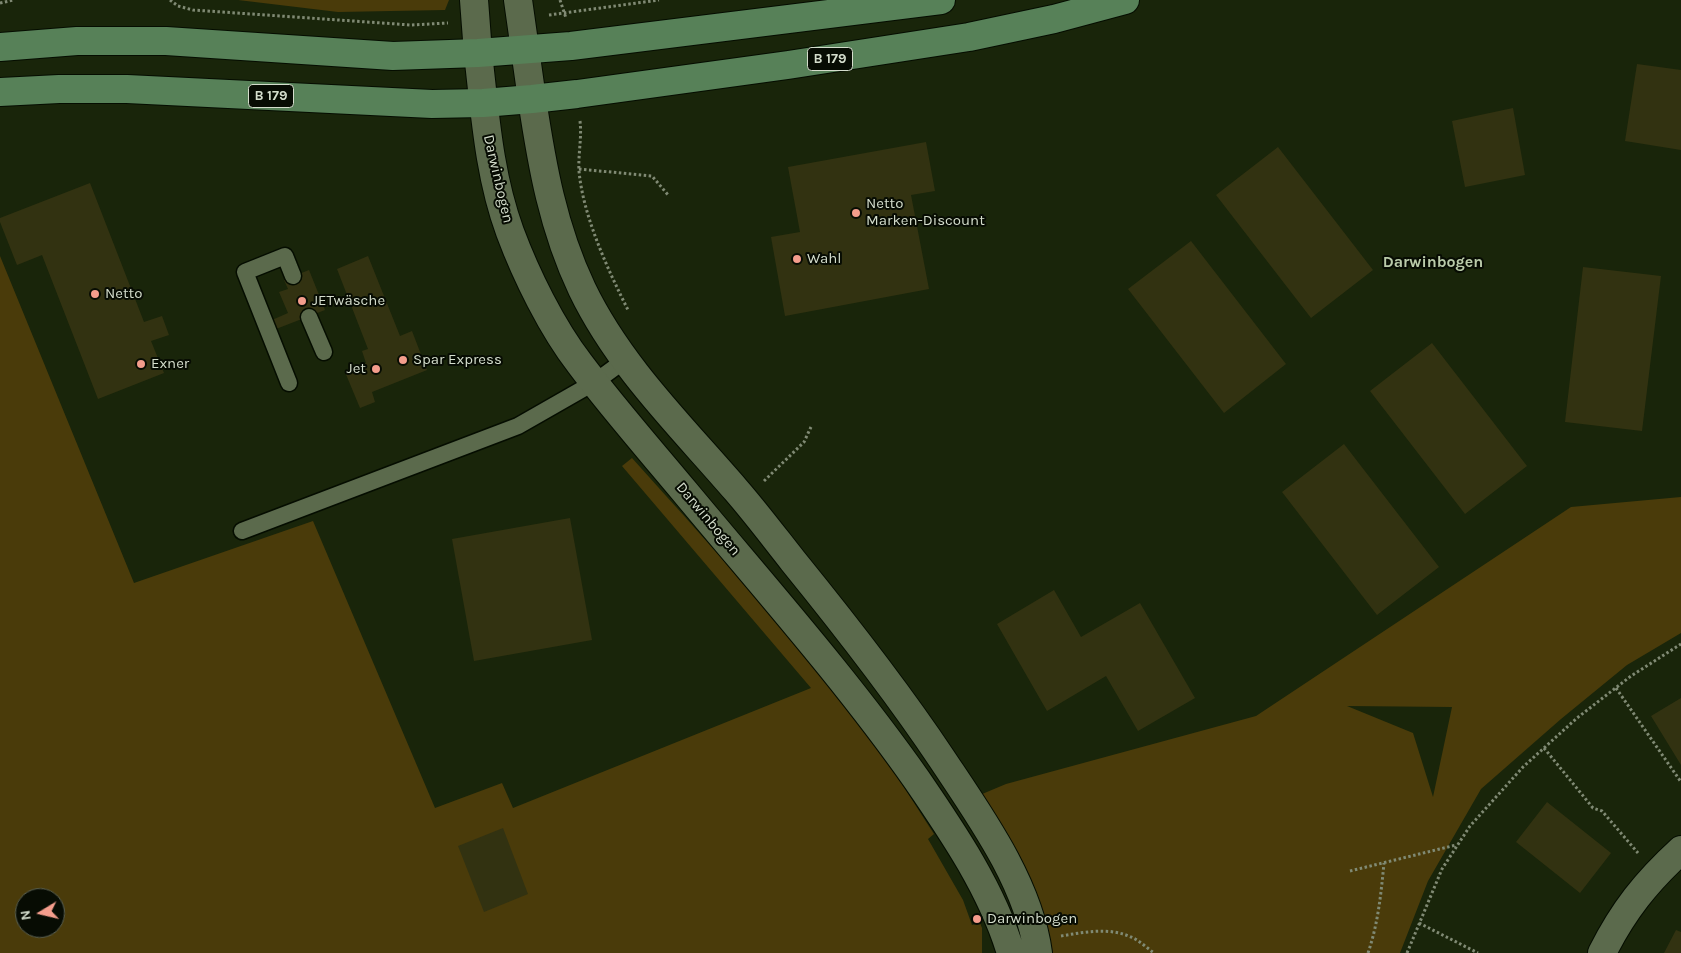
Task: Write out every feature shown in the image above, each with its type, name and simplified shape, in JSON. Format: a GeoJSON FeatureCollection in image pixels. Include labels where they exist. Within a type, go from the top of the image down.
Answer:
{"type":"FeatureCollection","features":[{"type":"Feature","properties":{"kind":"main road"},"geometry":{"type":"LineString","coordinates":[[0,47],[77,41],[166,41],[393,56],[526,51],[940,0]]}},
{"type":"Feature","properties":{"kind":"main road","name":"B 179"},"geometry":{"type":"LineString","coordinates":[[0,92],[118,88],[414,103],[484,103],[577,94],[788,65],[969,37],[1054,19],[1125,0]]}},
{"type":"Feature","properties":{"kind":"street"},"geometry":{"type":"LineString","coordinates":[[520,9],[532,99],[550,203],[564,248],[604,331],[666,411],[737,491],[841,619],[934,747],[985,825],[1019,887],[1036,938],[1049,949]]}},
{"type":"Feature","properties":{"kind":"street","name":"Darwinbogen"},"geometry":{"type":"LineString","coordinates":[[475,11],[489,154],[497,190],[510,231],[552,321],[579,363],[859,702],[947,824],[997,913],[1011,953]]}},
{"type":"Feature","properties":{"kind":"street"},"geometry":{"type":"LineString","coordinates":[[1602,953],[1614,929],[1637,895],[1674,856]]}},
{"type":"Feature","properties":{"kind":"street"},"geometry":{"type":"LineString","coordinates":[[994,953],[997,913]]}},
{"type":"Feature","properties":{"kind":"lane"},"geometry":{"type":"LineString","coordinates":[[289,383],[245,272],[285,256],[293,276]]}},
{"type":"Feature","properties":{"kind":"lane"},"geometry":{"type":"LineString","coordinates":[[309,316],[324,352]]}},
{"type":"Feature","properties":{"kind":"lane"},"geometry":{"type":"LineString","coordinates":[[242,531],[518,426],[595,382],[625,360]]}},
{"type":"Feature","properties":{"kind":"path"},"geometry":{"type":"LineString","coordinates":[[0,3],[14,0]]}},
{"type":"Feature","properties":{"kind":"path"},"geometry":{"type":"LineString","coordinates":[[170,0],[178,6],[193,10],[411,25],[475,11]]}},
{"type":"Feature","properties":{"kind":"path"},"geometry":{"type":"LineString","coordinates":[[560,0],[565,14],[571,46]]}},
{"type":"Feature","properties":{"kind":"path"},"geometry":{"type":"LineString","coordinates":[[520,9],[565,14],[660,0]]}},
{"type":"Feature","properties":{"kind":"path"},"geometry":{"type":"LineString","coordinates":[[577,94],[582,136],[579,169],[583,194],[601,251],[632,317]]}},
{"type":"Feature","properties":{"kind":"path"},"geometry":{"type":"LineString","coordinates":[[579,169],[652,176],[669,196]]}},
{"type":"Feature","properties":{"kind":"path"},"geometry":{"type":"LineString","coordinates":[[760,485],[804,442],[811,427]]}},
{"type":"Feature","properties":{"kind":"path"},"geometry":{"type":"LineString","coordinates":[[1407,953],[1442,869],[1470,826],[1523,767],[1577,718],[1631,676],[1681,644]]}},
{"type":"Feature","properties":{"kind":"path"},"geometry":{"type":"LineString","coordinates":[[1616,688],[1681,782]]}},
{"type":"Feature","properties":{"kind":"path"},"geometry":{"type":"LineString","coordinates":[[1544,748],[1593,808],[1602,811],[1638,853],[1650,844],[1674,856]]}},
{"type":"Feature","properties":{"kind":"path"},"geometry":{"type":"LineString","coordinates":[[1350,872],[1458,845]]}},
{"type":"Feature","properties":{"kind":"path"},"geometry":{"type":"LineString","coordinates":[[1368,953],[1374,937],[1380,905],[1384,863]]}},
{"type":"Feature","properties":{"kind":"path"},"geometry":{"type":"LineString","coordinates":[[1419,923],[1478,953]]}},
{"type":"Feature","properties":{"kind":"path"},"geometry":{"type":"LineString","coordinates":[[1049,949],[1058,936],[1092,931],[1114,932],[1133,938],[1154,953]]}},
{"type":"Feature","properties":{"kind":"shaded area"},"geometry":{"type":"Polygon","coordinates":[[[238,0],[449,0],[445,10],[338,12],[238,0]]]}},
{"type":"Feature","properties":{"kind":"shaded area"},"geometry":{"type":"Polygon","coordinates":[[[0,256],[134,583],[313,521],[435,808],[502,783],[513,808],[811,688],[622,466],[632,458],[800,650],[893,770],[934,834],[928,839],[963,900],[972,925],[980,923],[982,928],[982,953],[0,953],[0,256]]]}},
{"type":"Feature","properties":{"kind":"shaded area"},"geometry":{"type":"Polygon","coordinates":[[[1681,497],[1681,633],[1627,665],[1561,719],[1481,789],[1428,881],[1400,953],[1047,953],[1026,887],[1033,884],[992,809],[985,813],[975,797],[1006,784],[1256,716],[1571,507],[1681,497]],[[1347,706],[1413,733],[1433,797],[1452,707],[1347,706]]]}},
{"type":"Feature","properties":{"kind":"building"},"geometry":{"type":"Polygon","coordinates":[[[1637,64],[1681,70],[1681,150],[1625,141],[1637,64]]]}},
{"type":"Feature","properties":{"kind":"building"},"geometry":{"type":"Polygon","coordinates":[[[1513,108],[1525,175],[1465,187],[1452,121],[1513,108]]]}},
{"type":"Feature","properties":{"kind":"building","name":"Netto Marken-Discount"},"geometry":{"type":"Polygon","coordinates":[[[926,142],[935,191],[911,195],[929,289],[785,316],[771,237],[800,232],[788,167],[926,142]]]}},
{"type":"Feature","properties":{"kind":"building"},"geometry":{"type":"Polygon","coordinates":[[[1278,147],[1373,270],[1311,318],[1216,195],[1278,147]]]}},
{"type":"Feature","properties":{"kind":"building","name":"Netto"},"geometry":{"type":"Polygon","coordinates":[[[90,183],[144,322],[162,316],[169,335],[151,341],[164,373],[98,399],[42,255],[17,265],[0,222],[0,218],[90,183]]]}},
{"type":"Feature","properties":{"kind":"building"},"geometry":{"type":"Polygon","coordinates":[[[1191,241],[1286,364],[1224,413],[1128,289],[1191,241]]]}},
{"type":"Feature","properties":{"kind":"building"},"geometry":{"type":"Polygon","coordinates":[[[368,256],[400,336],[412,331],[427,370],[372,392],[375,402],[360,408],[345,372],[366,363],[362,351],[368,349],[337,269],[368,256]]]}},
{"type":"Feature","properties":{"kind":"building"},"geometry":{"type":"Polygon","coordinates":[[[1583,267],[1661,276],[1642,431],[1565,422],[1583,267]]]}},
{"type":"Feature","properties":{"kind":"building","name":"JETwäsche"},"geometry":{"type":"Polygon","coordinates":[[[309,270],[325,310],[276,329],[272,320],[288,313],[279,292],[288,289],[284,280],[309,270]]]}},
{"type":"Feature","properties":{"kind":"building"},"geometry":{"type":"Polygon","coordinates":[[[1432,343],[1527,466],[1465,514],[1370,391],[1432,343]]]}},
{"type":"Feature","properties":{"kind":"building"},"geometry":{"type":"Polygon","coordinates":[[[1344,444],[1439,567],[1377,615],[1282,492],[1344,444]]]}},
{"type":"Feature","properties":{"kind":"building"},"geometry":{"type":"Polygon","coordinates":[[[570,518],[592,640],[474,661],[452,539],[570,518]]]}},
{"type":"Feature","properties":{"kind":"building"},"geometry":{"type":"Polygon","coordinates":[[[1054,590],[1081,637],[1140,603],[1195,698],[1138,731],[1106,676],[1047,711],[997,624],[1054,590]]]}},
{"type":"Feature","properties":{"kind":"building"},"geometry":{"type":"Polygon","coordinates":[[[1681,698],[1681,765],[1651,716],[1681,698]]]}},
{"type":"Feature","properties":{"kind":"building"},"geometry":{"type":"Polygon","coordinates":[[[1547,802],[1611,853],[1580,893],[1516,842],[1547,802]]]}},
{"type":"Feature","properties":{"kind":"building"},"geometry":{"type":"Polygon","coordinates":[[[503,828],[528,894],[484,912],[458,846],[503,828]]]}},
{"type":"Feature","properties":{"kind":"building"},"geometry":{"type":"Polygon","coordinates":[[[1676,930],[1681,932],[1681,953],[1664,953],[1676,930]]]}},
{"type":"Feature","properties":{"kind":"place","name":"Netto Marken-Discount"},"geometry":{"type":"Point","coordinates":[856,213]}},
{"type":"Feature","properties":{"kind":"place","name":"Wahl"},"geometry":{"type":"Point","coordinates":[797,259]}},
{"type":"Feature","properties":{"kind":"place","name":"Netto"},"geometry":{"type":"Point","coordinates":[95,294]}},
{"type":"Feature","properties":{"kind":"place","name":"JETwäsche"},"geometry":{"type":"Point","coordinates":[302,301]}},
{"type":"Feature","properties":{"kind":"place","name":"Spar Express"},"geometry":{"type":"Point","coordinates":[403,360]}},
{"type":"Feature","properties":{"kind":"place","name":"Exner"},"geometry":{"type":"Point","coordinates":[141,364]}},
{"type":"Feature","properties":{"kind":"place","name":"Jet"},"geometry":{"type":"Point","coordinates":[376,369]}},
{"type":"Feature","properties":{"kind":"place","name":"Darwinbogen"},"geometry":{"type":"Point","coordinates":[977,919]}},
{"type":"Feature","properties":{"kind":"district","name":"Darwinbogen"},"geometry":{"type":"Point","coordinates":[1433,262]}}]}
